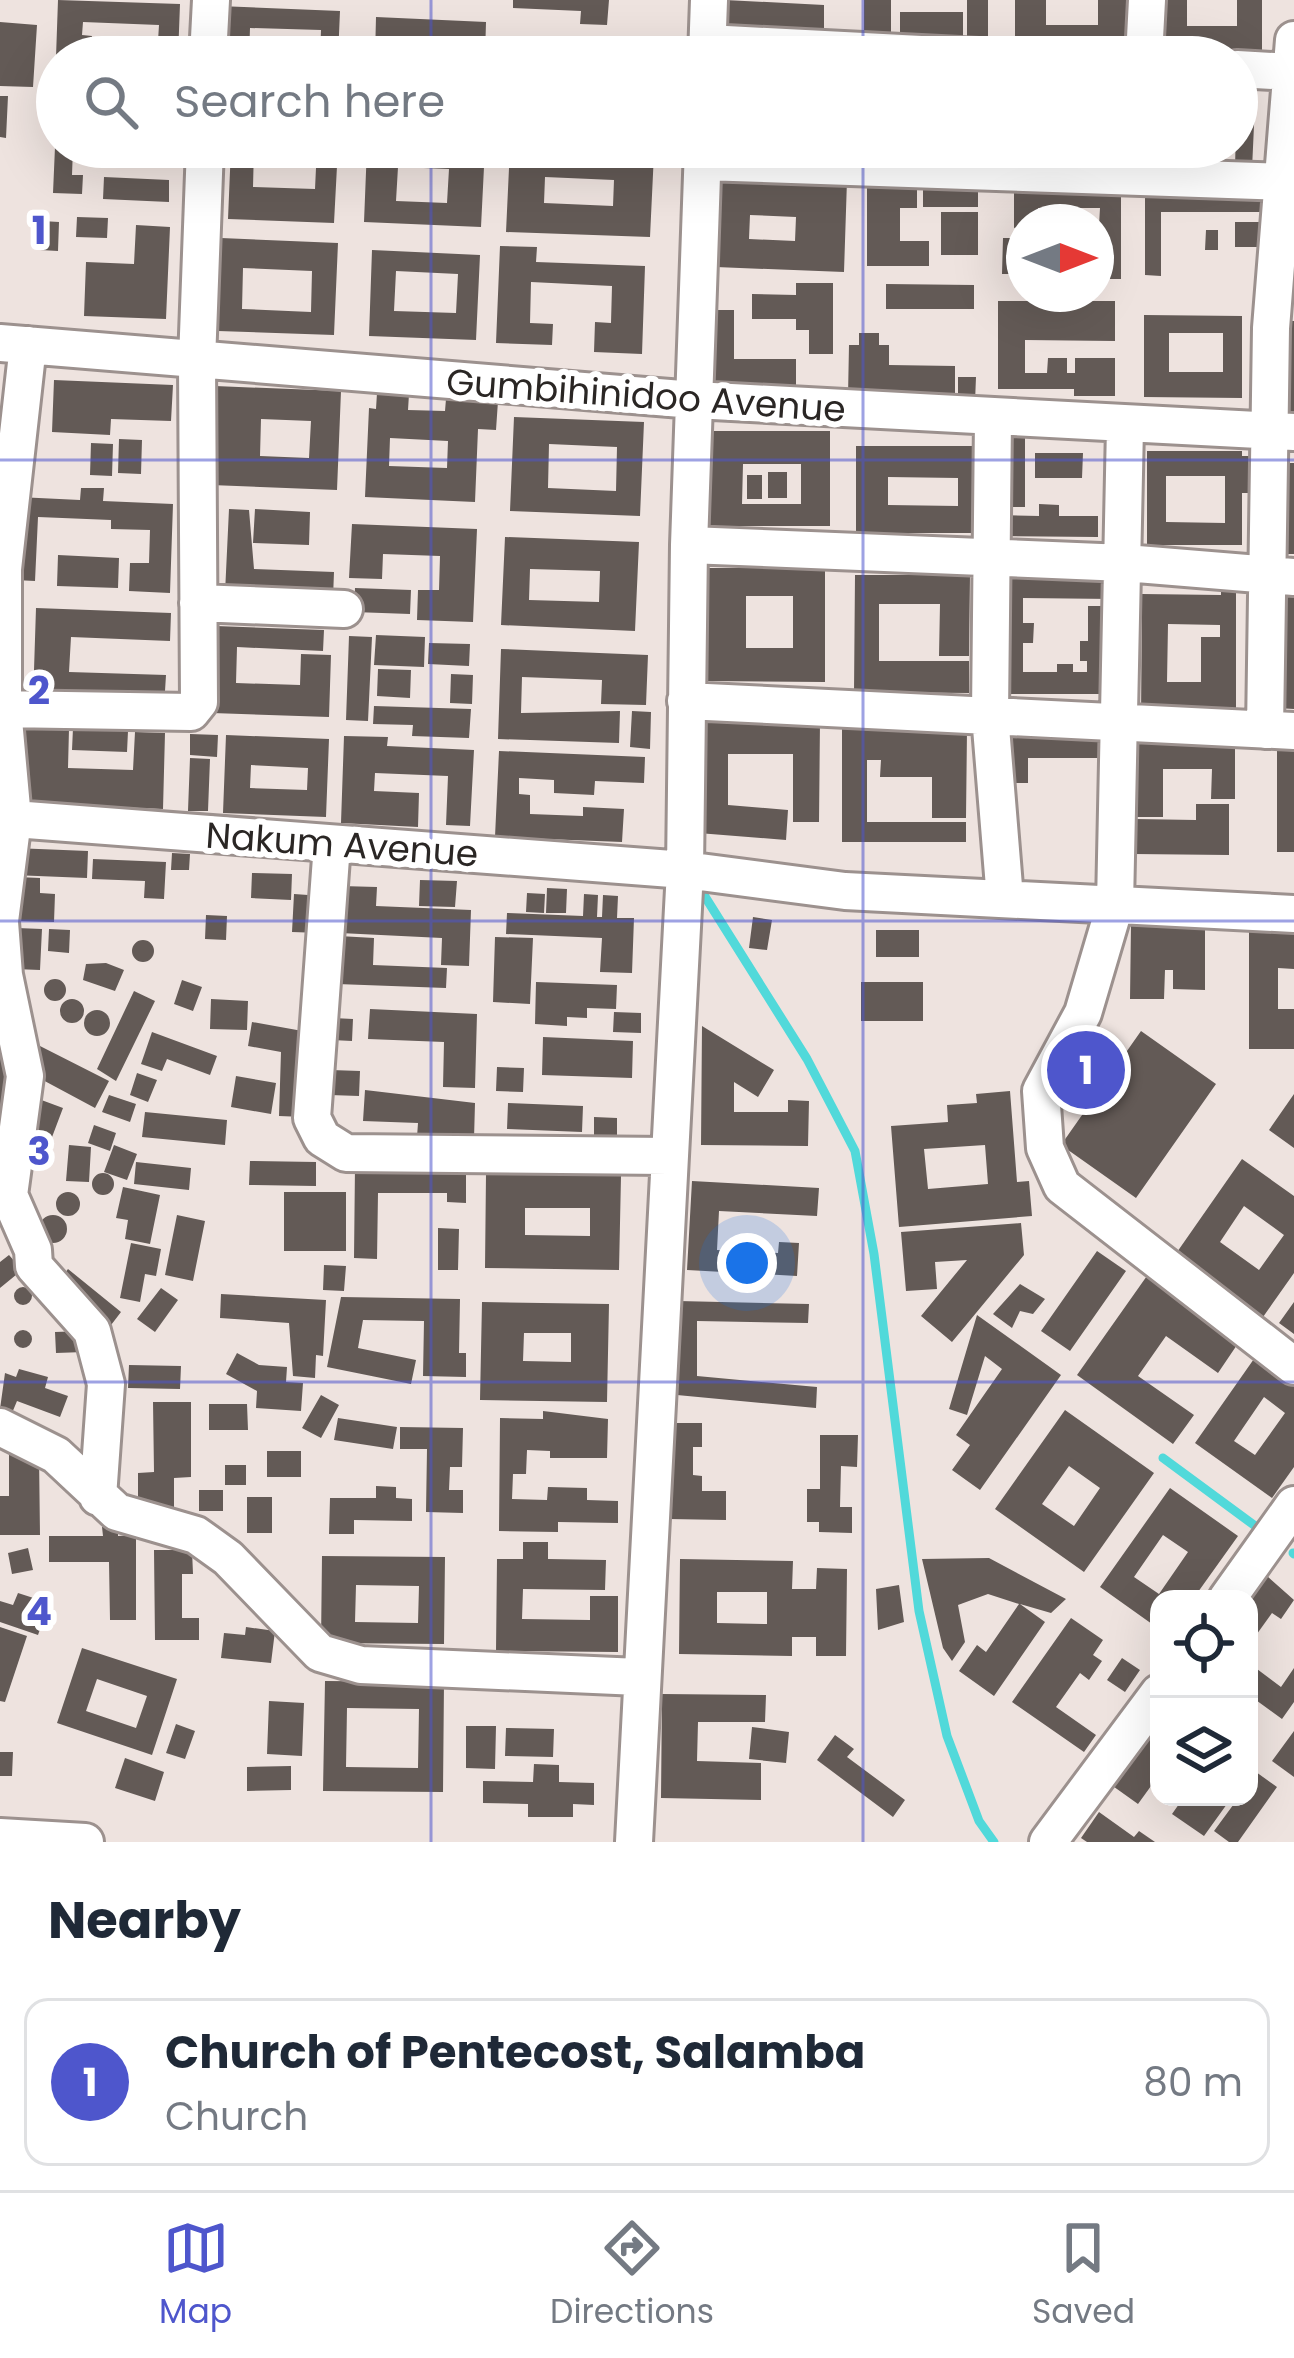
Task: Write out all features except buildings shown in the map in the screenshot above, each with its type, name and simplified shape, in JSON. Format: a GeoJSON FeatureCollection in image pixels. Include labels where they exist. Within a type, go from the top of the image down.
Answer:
{"type":"FeatureCollection","features":[{"type":"Feature","properties":{"kind":"street"},"geometry":{"type":"LineString","coordinates":[[209,36],[211,0]]}},
{"type":"Feature","properties":{"kind":"street"},"geometry":{"type":"LineString","coordinates":[[708,36],[709,0]]}},
{"type":"Feature","properties":{"kind":"street"},"geometry":{"type":"LineString","coordinates":[[1145,36],[1147,0]]}},
{"type":"Feature","properties":{"kind":"street"},"geometry":{"type":"LineString","coordinates":[[686,701],[1280,730],[1282,432],[1271,328],[1293,56],[1258,64]]}},
{"type":"Feature","properties":{"kind":"street"},"geometry":{"type":"LineString","coordinates":[[3,710],[191,712],[199,702],[197,362],[204,168]]}},
{"type":"Feature","properties":{"kind":"street"},"geometry":{"type":"LineString","coordinates":[[634,1842],[638,1677],[685,870],[689,545],[703,168]]}},
{"type":"Feature","properties":{"kind":"street"},"geometry":{"type":"LineString","coordinates":[[1183,168],[1285,182]]}},
{"type":"Feature","properties":{"kind":"street"},"geometry":{"type":"LineString","coordinates":[[14,344],[2,569],[7,819],[0,922],[4,975],[25,1076],[5,1195],[42,1280],[92,1331],[106,1384],[98,1497]]}},
{"type":"Feature","properties":{"kind":"street","name":"Gumbihinidoo Avenue"},"geometry":{"type":"LineString","coordinates":[[14,344],[694,400],[1282,432]]}},
{"type":"Feature","properties":{"kind":"street"},"geometry":{"type":"LineString","coordinates":[[993,418],[990,715],[1005,899]]}},
{"type":"Feature","properties":{"kind":"street"},"geometry":{"type":"LineString","coordinates":[[1125,426],[1115,904],[1083,1013],[1041,1091],[1046,1148],[1063,1186],[1294,1366]]}},
{"type":"Feature","properties":{"kind":"street"},"geometry":{"type":"LineString","coordinates":[[689,545],[1124,563],[1281,577]]}},
{"type":"Feature","properties":{"kind":"street"},"geometry":{"type":"LineString","coordinates":[[198,603],[344,609]]}},
{"type":"Feature","properties":{"kind":"street","name":"Nakum Avenue"},"geometry":{"type":"LineString","coordinates":[[7,819],[685,870],[845,891],[1294,914]]}},
{"type":"Feature","properties":{"kind":"street"},"geometry":{"type":"LineString","coordinates":[[332,844],[312,1118],[322,1138],[346,1153],[668,1156]]}},
{"type":"Feature","properties":{"kind":"street"},"geometry":{"type":"LineString","coordinates":[[0,1426],[56,1455],[117,1512],[196,1534],[228,1558],[320,1653],[362,1666],[638,1677]]}},
{"type":"Feature","properties":{"kind":"street"},"geometry":{"type":"LineString","coordinates":[[1233,1590],[1294,1505]]}},
{"type":"Feature","properties":{"kind":"street"},"geometry":{"type":"LineString","coordinates":[[1048,1842],[1155,1698]]}},
{"type":"Feature","properties":{"kind":"street"},"geometry":{"type":"LineString","coordinates":[[0,1837],[86,1842]]}},
{"type":"Feature","properties":{"kind":"waterway"},"geometry":{"type":"LineString","coordinates":[[704,895],[807,1059],[855,1151],[874,1254],[919,1611],[947,1736],[979,1821],[994,1842]]}},
{"type":"Feature","properties":{"kind":"waterway"},"geometry":{"type":"LineString","coordinates":[[1163,1458],[1262,1531]]}},
{"type":"Feature","properties":{"kind":"place","name":"Church of Pentecost, Salamba"},"geometry":{"type":"Point","coordinates":[1086,1070]}}]}
